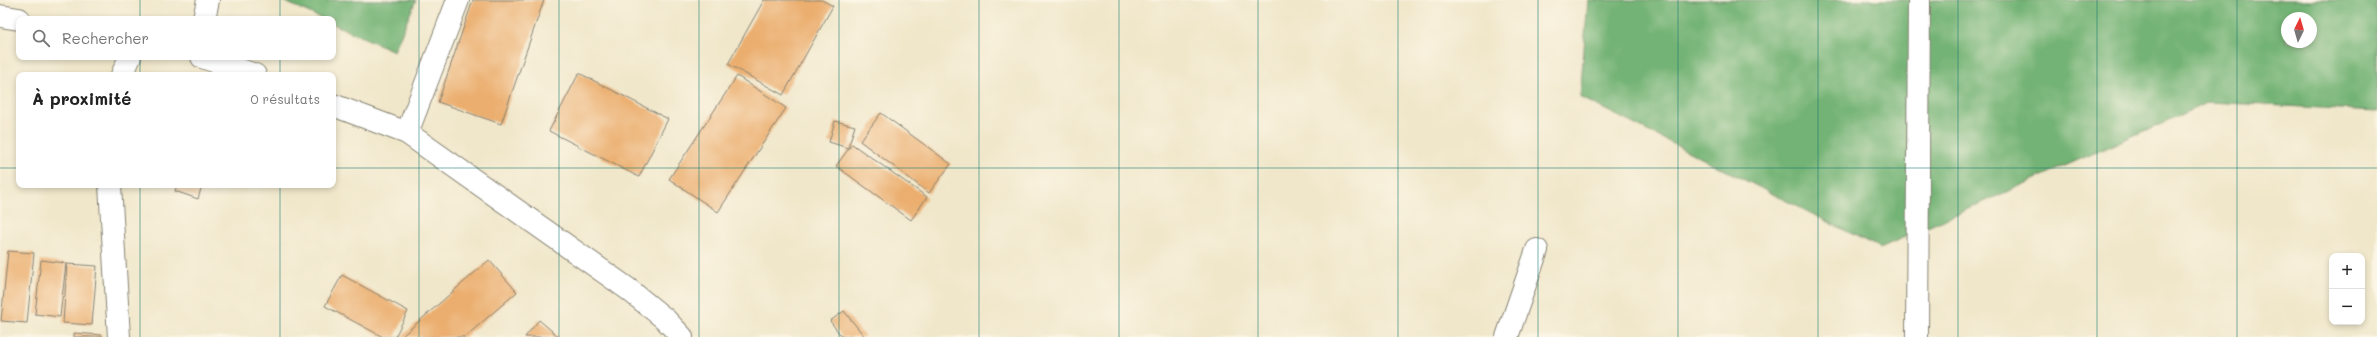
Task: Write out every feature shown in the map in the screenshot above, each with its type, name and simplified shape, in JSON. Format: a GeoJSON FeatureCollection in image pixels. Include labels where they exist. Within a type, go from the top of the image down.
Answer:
{"type":"FeatureCollection","features":[{"type":"Feature","properties":{"kind":"street"},"geometry":{"type":"LineString","coordinates":[[205,16],[208,0]]}},
{"type":"Feature","properties":{"kind":"street"},"geometry":{"type":"LineString","coordinates":[[407,133],[458,0]]}},
{"type":"Feature","properties":{"kind":"street"},"geometry":{"type":"LineString","coordinates":[[1917,337],[1919,0]]}},
{"type":"Feature","properties":{"kind":"street"},"geometry":{"type":"LineString","coordinates":[[0,16],[16,18]]}},
{"type":"Feature","properties":{"kind":"street"},"geometry":{"type":"LineString","coordinates":[[123,72],[129,60]]}},
{"type":"Feature","properties":{"kind":"street"},"geometry":{"type":"LineString","coordinates":[[211,60],[246,72]]}},
{"type":"Feature","properties":{"kind":"street"},"geometry":{"type":"LineString","coordinates":[[336,106],[407,133],[628,288],[665,319],[682,337]]}},
{"type":"Feature","properties":{"kind":"street"},"geometry":{"type":"LineString","coordinates":[[110,188],[119,337]]}},
{"type":"Feature","properties":{"kind":"street"},"geometry":{"type":"LineString","coordinates":[[1507,337],[1537,250]]}},
{"type":"Feature","properties":{"kind":"green space"},"geometry":{"type":"Polygon","coordinates":[[[281,0],[416,0],[394,51],[336,25],[336,16],[316,16],[281,0]]]}},
{"type":"Feature","properties":{"kind":"green space"},"geometry":{"type":"Polygon","coordinates":[[[1588,0],[2377,0],[2377,111],[2209,102],[1880,248],[1580,97],[1588,0]]]}},
{"type":"Feature","properties":{"kind":"building"},"geometry":{"type":"Polygon","coordinates":[[[473,0],[544,0],[501,124],[438,102],[473,0]]]}},
{"type":"Feature","properties":{"kind":"building"},"geometry":{"type":"Polygon","coordinates":[[[764,0],[822,0],[833,6],[783,95],[728,64],[764,0]]]}},
{"type":"Feature","properties":{"kind":"building"},"geometry":{"type":"Polygon","coordinates":[[[579,73],[668,119],[639,177],[549,131],[579,73]]]}},
{"type":"Feature","properties":{"kind":"building"},"geometry":{"type":"Polygon","coordinates":[[[737,76],[786,108],[718,212],[669,179],[737,76]]]}},
{"type":"Feature","properties":{"kind":"building"},"geometry":{"type":"Polygon","coordinates":[[[881,113],[951,164],[929,193],[860,141],[881,113]]]}},
{"type":"Feature","properties":{"kind":"building"},"geometry":{"type":"Polygon","coordinates":[[[835,121],[855,126],[848,148],[829,142],[835,121]]]}},
{"type":"Feature","properties":{"kind":"building"},"geometry":{"type":"Polygon","coordinates":[[[852,144],[927,197],[911,220],[836,166],[852,144]]]}},
{"type":"Feature","properties":{"kind":"building"},"geometry":{"type":"Polygon","coordinates":[[[176,188],[201,188],[198,199],[175,191],[176,188]]]}},
{"type":"Feature","properties":{"kind":"building"},"geometry":{"type":"Polygon","coordinates":[[[8,251],[34,253],[27,323],[1,321],[8,251]]]}},
{"type":"Feature","properties":{"kind":"building"},"geometry":{"type":"Polygon","coordinates":[[[41,260],[66,263],[60,317],[35,314],[41,260]]]}},
{"type":"Feature","properties":{"kind":"building"},"geometry":{"type":"Polygon","coordinates":[[[489,260],[517,292],[465,337],[401,337],[489,260]]]}},
{"type":"Feature","properties":{"kind":"building"},"geometry":{"type":"Polygon","coordinates":[[[67,264],[97,266],[92,325],[63,323],[67,264]]]}},
{"type":"Feature","properties":{"kind":"building"},"geometry":{"type":"Polygon","coordinates":[[[342,275],[408,311],[395,337],[383,337],[325,306],[342,275]]]}},
{"type":"Feature","properties":{"kind":"building"},"geometry":{"type":"Polygon","coordinates":[[[844,311],[865,337],[842,337],[830,321],[844,311]]]}},
{"type":"Feature","properties":{"kind":"building"},"geometry":{"type":"Polygon","coordinates":[[[539,320],[559,337],[525,337],[539,320]]]}},
{"type":"Feature","properties":{"kind":"building"},"geometry":{"type":"Polygon","coordinates":[[[74,333],[102,335],[102,337],[74,337],[74,333]]]}}]}
